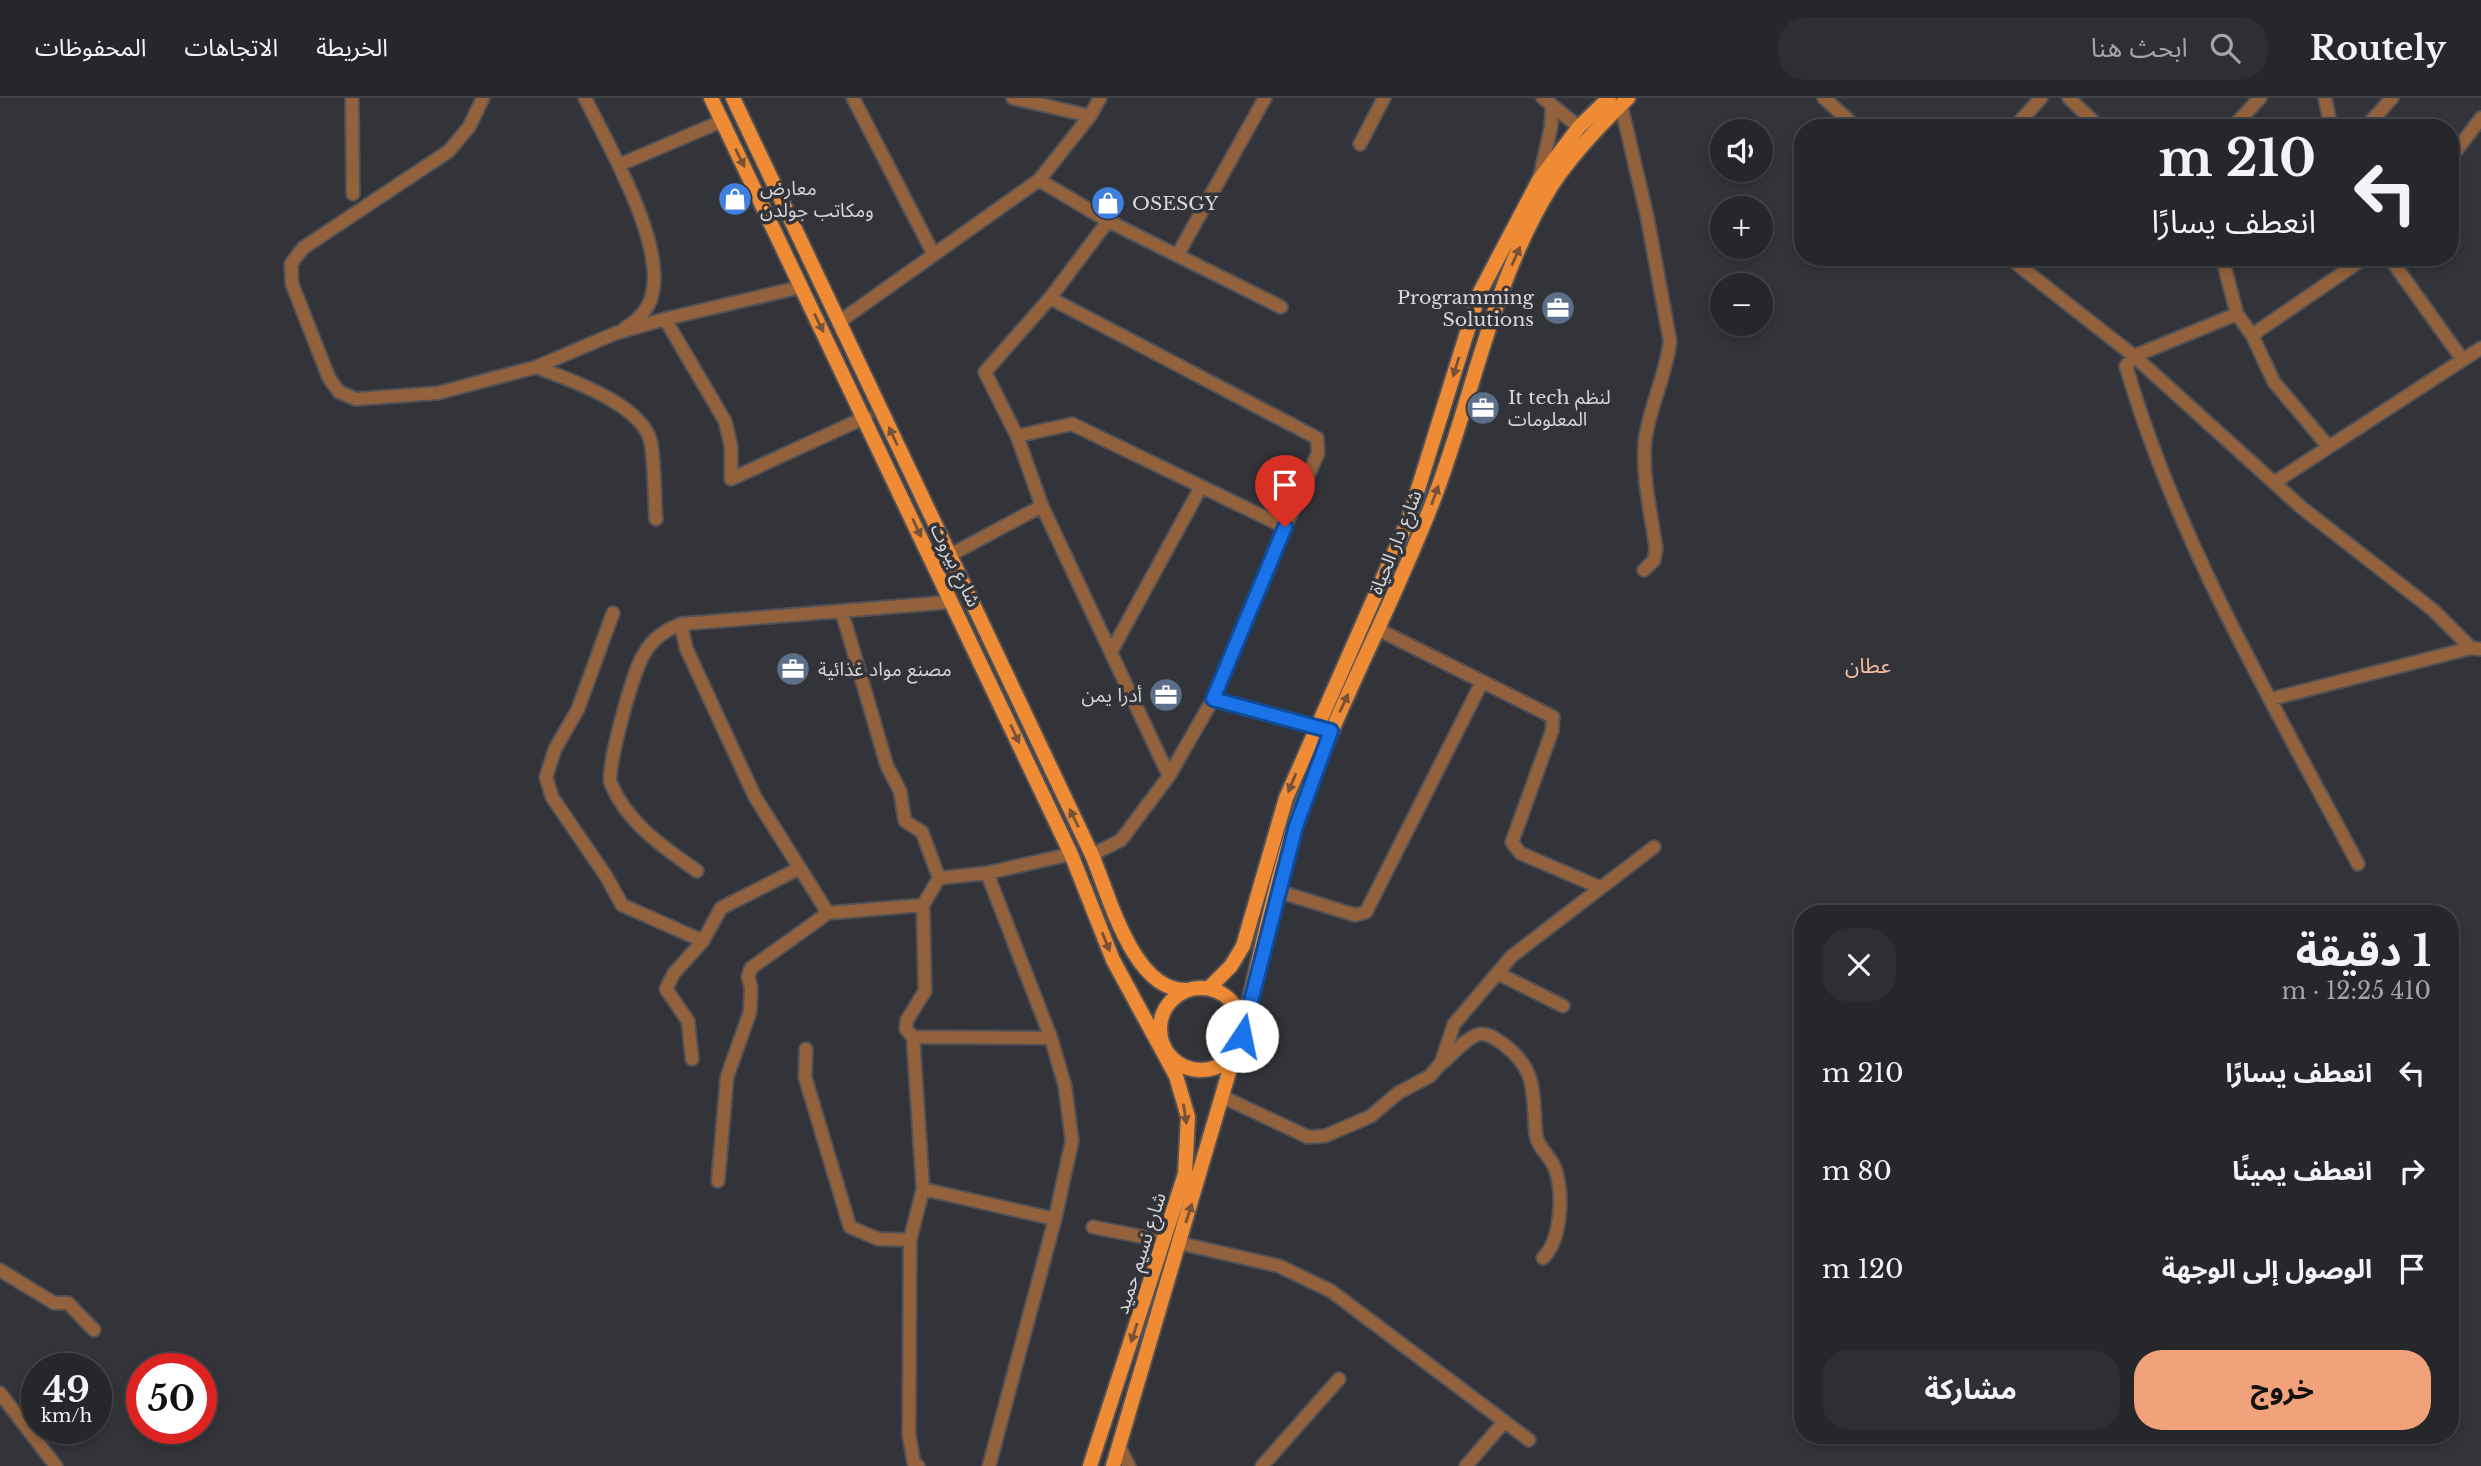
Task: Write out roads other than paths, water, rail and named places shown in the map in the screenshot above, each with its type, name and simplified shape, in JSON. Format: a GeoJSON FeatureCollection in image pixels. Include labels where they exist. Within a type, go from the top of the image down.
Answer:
{"type":"FeatureCollection","features":[{"type":"Feature","properties":{"kind":"main road","name":"شارع بيروت"},"geometry":{"type":"LineString","coordinates":[[711,98],[866,417],[1071,854],[1113,960],[1163,1050]]}},
{"type":"Feature","properties":{"kind":"main road","name":"شارع بيروت"},"geometry":{"type":"LineString","coordinates":[[733,98],[1092,855],[1133,953],[1144,969],[1176,990],[1186,990]]}},
{"type":"Feature","properties":{"kind":"main road","name":"شارع دار الحياة"},"geometry":{"type":"LineString","coordinates":[[1209,988],[1231,966],[1243,946],[1286,798],[1408,521],[1479,293],[1539,180],[1579,127],[1620,100]]}},
{"type":"Feature","properties":{"kind":"main road","name":"شارع دار الحياة"},"geometry":{"type":"LineString","coordinates":[[1243,1025],[1302,804],[1331,731],[1378,630],[1436,492],[1509,271],[1525,237],[1570,160],[1620,100]]}},
{"type":"Feature","properties":{"kind":"main road"},"geometry":{"type":"LineString","coordinates":[[769,217],[784,209]]}},
{"type":"Feature","properties":{"kind":"main road"},"geometry":{"type":"LineString","coordinates":[[960,619],[975,612]]}},
{"type":"Feature","properties":{"kind":"main road"},"geometry":{"type":"LineString","coordinates":[[1315,727],[1331,731]]}},
{"type":"Feature","properties":{"kind":"main road"},"geometry":{"type":"LineString","coordinates":[[1209,988],[1232,1001],[1243,1025],[1239,1046],[1234,1055],[1211,1070],[1184,1067],[1163,1050],[1160,1021],[1165,1008],[1174,997],[1186,990],[1209,988]]}},
{"type":"Feature","properties":{"kind":"main road","name":"شارع نسيم حميد"},"geometry":{"type":"LineString","coordinates":[[1090,1466],[1185,1174],[1188,1117],[1177,1076],[1163,1050]]}},
{"type":"Feature","properties":{"kind":"main road","name":"شارع نسيم حميد"},"geometry":{"type":"LineString","coordinates":[[1113,1466],[1234,1055]]}},
{"type":"Feature","properties":{"kind":"street"},"geometry":{"type":"LineString","coordinates":[[352,98],[353,194]]}},
{"type":"Feature","properties":{"kind":"street"},"geometry":{"type":"LineString","coordinates":[[483,98],[469,128],[449,151],[303,248],[291,264],[292,284],[329,378],[339,392],[356,399],[438,393],[536,367],[616,333],[665,318],[801,287]]}},
{"type":"Feature","properties":{"kind":"street"},"geometry":{"type":"LineString","coordinates":[[585,98],[649,236],[654,285],[645,311],[616,333]]}},
{"type":"Feature","properties":{"kind":"street"},"geometry":{"type":"LineString","coordinates":[[853,98],[934,255]]}},
{"type":"Feature","properties":{"kind":"street"},"geometry":{"type":"LineString","coordinates":[[1013,98],[1090,116]]}},
{"type":"Feature","properties":{"kind":"street"},"geometry":{"type":"LineString","coordinates":[[839,322],[1039,180],[1090,116],[1100,98]]}},
{"type":"Feature","properties":{"kind":"street"},"geometry":{"type":"LineString","coordinates":[[1178,254],[1265,98]]}},
{"type":"Feature","properties":{"kind":"street"},"geometry":{"type":"LineString","coordinates":[[1360,144],[1384,98]]}},
{"type":"Feature","properties":{"kind":"street"},"geometry":{"type":"LineString","coordinates":[[1824,98],[1847,119]]}},
{"type":"Feature","properties":{"kind":"street"},"geometry":{"type":"LineString","coordinates":[[2022,119],[2041,98]]}},
{"type":"Feature","properties":{"kind":"street"},"geometry":{"type":"LineString","coordinates":[[2068,98],[2090,119]]}},
{"type":"Feature","properties":{"kind":"street"},"geometry":{"type":"LineString","coordinates":[[2240,119],[2260,98]]}},
{"type":"Feature","properties":{"kind":"street"},"geometry":{"type":"LineString","coordinates":[[2325,98],[2329,119]]}},
{"type":"Feature","properties":{"kind":"street"},"geometry":{"type":"LineString","coordinates":[[2373,119],[2392,98]]}},
{"type":"Feature","properties":{"kind":"street"},"geometry":{"type":"LineString","coordinates":[[1620,100],[1647,216],[1670,341],[1668,362],[1645,438],[1643,482],[1656,549],[1654,560],[1644,570]]}},
{"type":"Feature","properties":{"kind":"street"},"geometry":{"type":"LineString","coordinates":[[1547,102],[1579,127]]}},
{"type":"Feature","properties":{"kind":"street"},"geometry":{"type":"LineString","coordinates":[[1539,180],[1551,127],[1547,102]]}},
{"type":"Feature","properties":{"kind":"street"},"geometry":{"type":"LineString","coordinates":[[2459,147],[2481,118]]}},
{"type":"Feature","properties":{"kind":"street"},"geometry":{"type":"LineString","coordinates":[[618,165],[722,121]]}},
{"type":"Feature","properties":{"kind":"street"},"geometry":{"type":"LineString","coordinates":[[1039,180],[1108,221],[1281,307]]}},
{"type":"Feature","properties":{"kind":"street"},"geometry":{"type":"LineString","coordinates":[[1108,221],[1050,298],[985,372],[1017,436],[1042,506],[1169,776]]}},
{"type":"Feature","properties":{"kind":"street"},"geometry":{"type":"LineString","coordinates":[[2019,266],[2134,356],[2302,508],[2476,648]]}},
{"type":"Feature","properties":{"kind":"street"},"geometry":{"type":"LineString","coordinates":[[2224,266],[2237,314],[2252,335],[2274,382],[2327,445]]}},
{"type":"Feature","properties":{"kind":"street"},"geometry":{"type":"LineString","coordinates":[[2252,335],[2353,266]]}},
{"type":"Feature","properties":{"kind":"street"},"geometry":{"type":"LineString","coordinates":[[2395,266],[2462,359]]}},
{"type":"Feature","properties":{"kind":"street"},"geometry":{"type":"LineString","coordinates":[[1050,298],[1317,438],[1318,453],[1213,699],[1169,776],[1121,840],[1092,855]]}},
{"type":"Feature","properties":{"kind":"street"},"geometry":{"type":"LineString","coordinates":[[2237,314],[2134,356],[2126,366],[2140,414],[2203,564],[2358,864]]}},
{"type":"Feature","properties":{"kind":"street"},"geometry":{"type":"LineString","coordinates":[[665,318],[725,421],[731,446],[731,480],[866,417]]}},
{"type":"Feature","properties":{"kind":"street"},"geometry":{"type":"LineString","coordinates":[[2275,481],[2481,348]]}},
{"type":"Feature","properties":{"kind":"street"},"geometry":{"type":"LineString","coordinates":[[536,367],[600,393],[640,424],[650,441],[656,519]]}},
{"type":"Feature","properties":{"kind":"street"},"geometry":{"type":"LineString","coordinates":[[1017,436],[1072,425],[1285,527]]}},
{"type":"Feature","properties":{"kind":"street"},"geometry":{"type":"LineString","coordinates":[[1111,652],[1200,487]]}},
{"type":"Feature","properties":{"kind":"street"},"geometry":{"type":"LineString","coordinates":[[950,555],[1042,506]]}},
{"type":"Feature","properties":{"kind":"street"},"geometry":{"type":"LineString","coordinates":[[698,871],[650,837],[622,806],[609,780],[619,730],[643,655],[661,632],[681,624],[951,602]]}},
{"type":"Feature","properties":{"kind":"street"},"geometry":{"type":"LineString","coordinates":[[613,612],[578,709],[555,748],[546,777],[559,809],[606,876],[622,905],[704,941]]}},
{"type":"Feature","properties":{"kind":"street"},"geometry":{"type":"LineString","coordinates":[[842,612],[887,766],[900,791],[905,821],[922,832],[939,878]]}},
{"type":"Feature","properties":{"kind":"street"},"geometry":{"type":"LineString","coordinates":[[681,624],[686,648],[755,797],[828,913]]}},
{"type":"Feature","properties":{"kind":"street"},"geometry":{"type":"LineString","coordinates":[[1378,630],[1553,718],[1552,731],[1512,842],[1514,848],[1598,887]]}},
{"type":"Feature","properties":{"kind":"street"},"geometry":{"type":"LineString","coordinates":[[2271,699],[2476,648]]}},
{"type":"Feature","properties":{"kind":"street"},"geometry":{"type":"LineString","coordinates":[[1277,891],[1355,915],[1366,912],[1481,684]]}},
{"type":"Feature","properties":{"kind":"street"},"geometry":{"type":"LineString","coordinates":[[1213,699],[1315,727]]}},
{"type":"Feature","properties":{"kind":"street"},"geometry":{"type":"LineString","coordinates":[[1441,1063],[1454,1024],[1512,956],[1598,887],[1654,847]]}},
{"type":"Feature","properties":{"kind":"street"},"geometry":{"type":"LineString","coordinates":[[939,878],[986,873],[1071,854]]}},
{"type":"Feature","properties":{"kind":"street"},"geometry":{"type":"LineString","coordinates":[[692,1059],[688,1021],[666,989],[674,973],[704,941],[713,918],[721,908],[800,867]]}},
{"type":"Feature","properties":{"kind":"street"},"geometry":{"type":"LineString","coordinates":[[986,873],[1051,1038],[1065,1086],[1073,1141],[989,1466]]}},
{"type":"Feature","properties":{"kind":"street"},"geometry":{"type":"LineString","coordinates":[[918,1466],[914,1463],[909,1435],[910,1240],[923,1189],[913,1037],[906,1029],[907,1020],[925,991],[923,905],[939,878]]}},
{"type":"Feature","properties":{"kind":"street"},"geometry":{"type":"LineString","coordinates":[[718,1181],[727,1077],[750,1012],[751,968],[828,913],[923,905]]}},
{"type":"Feature","properties":{"kind":"street"},"geometry":{"type":"LineString","coordinates":[[1497,973],[1563,1006]]}},
{"type":"Feature","properties":{"kind":"street"},"geometry":{"type":"LineString","coordinates":[[1223,1097],[1308,1137],[1325,1136],[1371,1115],[1398,1093],[1430,1076],[1472,1037],[1482,1034],[1492,1036],[1522,1059],[1530,1076],[1536,1104],[1538,1143],[1556,1169],[1558,1233],[1543,1258]]}},
{"type":"Feature","properties":{"kind":"street"},"geometry":{"type":"LineString","coordinates":[[913,1037],[1051,1038]]}},
{"type":"Feature","properties":{"kind":"street"},"geometry":{"type":"LineString","coordinates":[[806,1049],[805,1077],[850,1227],[878,1239],[910,1240]]}},
{"type":"Feature","properties":{"kind":"street"},"geometry":{"type":"LineString","coordinates":[[923,1189],[1055,1219]]}},
{"type":"Feature","properties":{"kind":"street"},"geometry":{"type":"LineString","coordinates":[[1093,1227],[1164,1241]]}},
{"type":"Feature","properties":{"kind":"street"},"geometry":{"type":"LineString","coordinates":[[1179,1243],[1279,1266],[1331,1291],[1529,1440]]}},
{"type":"Feature","properties":{"kind":"street"},"geometry":{"type":"LineString","coordinates":[[0,1270],[54,1303],[68,1303],[94,1329]]}},
{"type":"Feature","properties":{"kind":"street"},"geometry":{"type":"LineString","coordinates":[[1262,1466],[1339,1379]]}},
{"type":"Feature","properties":{"kind":"street"},"geometry":{"type":"LineString","coordinates":[[0,1394],[57,1466]]}},
{"type":"Feature","properties":{"kind":"street"},"geometry":{"type":"LineString","coordinates":[[1466,1466],[1504,1422]]}},
{"type":"Feature","properties":{"kind":"street"},"geometry":{"type":"LineString","coordinates":[[1120,1448],[1129,1466]]}},
{"type":"Feature","properties":{"kind":"place","name":"معارض ومكاتب جولدن"},"geometry":{"type":"Point","coordinates":[735,199]}},
{"type":"Feature","properties":{"kind":"place","name":"OSESGY"},"geometry":{"type":"Point","coordinates":[1108,203]}},
{"type":"Feature","properties":{"kind":"place","name":"Programming Solutions"},"geometry":{"type":"Point","coordinates":[1558,308]}},
{"type":"Feature","properties":{"kind":"place","name":"It tech لنظم المعلومات"},"geometry":{"type":"Point","coordinates":[1483,408]}},
{"type":"Feature","properties":{"kind":"place","name":"مصنع مواد غذائية"},"geometry":{"type":"Point","coordinates":[793,669]}},
{"type":"Feature","properties":{"kind":"place","name":"أدرا يمن"},"geometry":{"type":"Point","coordinates":[1166,695]}},
{"type":"Feature","properties":{"kind":"district","name":"عطان"},"geometry":{"type":"Point","coordinates":[1868,666]}}]}
